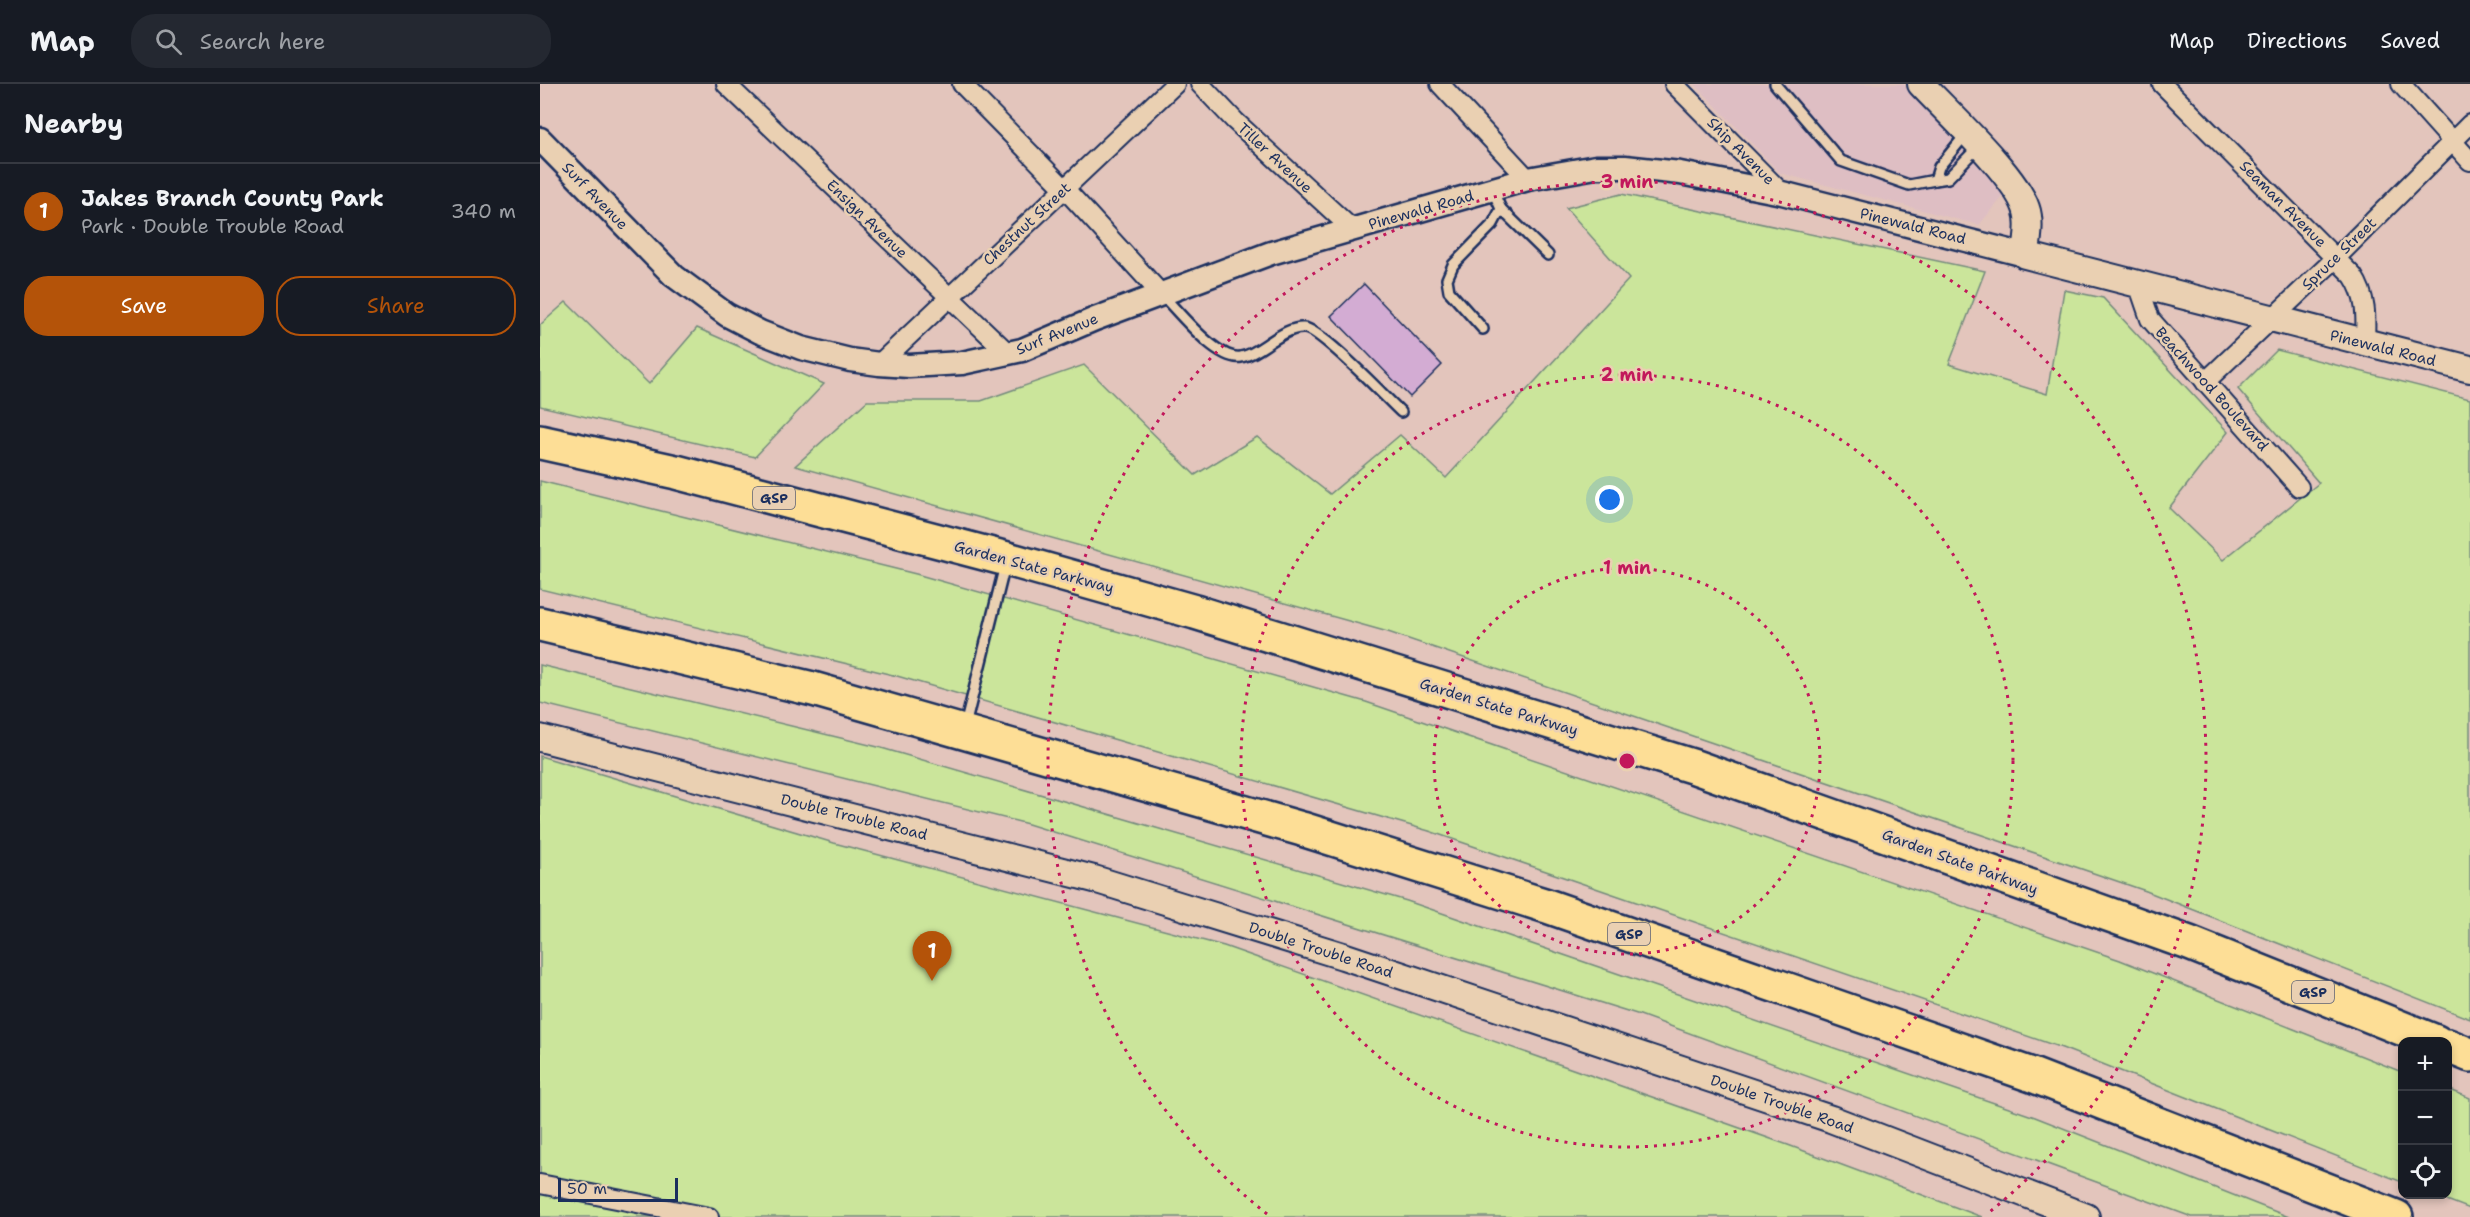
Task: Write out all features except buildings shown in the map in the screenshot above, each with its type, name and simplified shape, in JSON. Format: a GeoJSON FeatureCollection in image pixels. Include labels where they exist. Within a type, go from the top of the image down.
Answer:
{"type":"FeatureCollection","features":[{"type":"Feature","properties":{"kind":"highway","name":"Garden State Parkway"},"geometry":{"type":"LineString","coordinates":[[540,442],[676,472],[1007,559],[1195,612],[1695,767],[2189,943],[2426,1037]]}},
{"type":"Feature","properties":{"kind":"highway","name":"GSP"},"geometry":{"type":"LineString","coordinates":[[540,624],[813,689],[964,731],[1302,828],[1547,906],[1791,989],[2032,1075],[2396,1217]]}},
{"type":"Feature","properties":{"kind":"highway"},"geometry":{"type":"LineString","coordinates":[[2452,1048],[2470,1055]]}},
{"type":"Feature","properties":{"kind":"main road"},"geometry":{"type":"LineString","coordinates":[[1920,84],[2010,181],[2026,208],[2028,239],[2025,255]]}},
{"type":"Feature","properties":{"kind":"main road","name":"Pinewald Road"},"geometry":{"type":"LineString","coordinates":[[2025,255],[2271,320],[2470,369]]}},
{"type":"Feature","properties":{"kind":"main road","name":"Double Trouble Road"},"geometry":{"type":"LineString","coordinates":[[540,738],[1094,879],[1343,956],[1831,1119],[2086,1217]]}},
{"type":"Feature","properties":{"kind":"street","name":"Ensign Avenue"},"geometry":{"type":"LineString","coordinates":[[726,84],[1008,353]]}},
{"type":"Feature","properties":{"kind":"street"},"geometry":{"type":"LineString","coordinates":[[962,84],[1065,189],[1161,294]]}},
{"type":"Feature","properties":{"kind":"street","name":"Chestnut Street"},"geometry":{"type":"LineString","coordinates":[[879,364],[1175,84]]}},
{"type":"Feature","properties":{"kind":"street","name":"Tiller Avenue"},"geometry":{"type":"LineString","coordinates":[[1200,84],[1235,121],[1352,230]]}},
{"type":"Feature","properties":{"kind":"street"},"geometry":{"type":"LineString","coordinates":[[1440,84],[1528,179]]}},
{"type":"Feature","properties":{"kind":"street","name":"Ship Avenue"},"geometry":{"type":"LineString","coordinates":[[1674,84],[1782,193]]}},
{"type":"Feature","properties":{"kind":"street","name":"Seaman Avenue"},"geometry":{"type":"LineString","coordinates":[[2162,84],[2336,258],[2361,288],[2366,310],[2365,343]]}},
{"type":"Feature","properties":{"kind":"street"},"geometry":{"type":"LineString","coordinates":[[2401,84],[2470,161]]}},
{"type":"Feature","properties":{"kind":"street","name":"Spruce Street"},"geometry":{"type":"LineString","coordinates":[[2205,382],[2336,258],[2470,124]]}},
{"type":"Feature","properties":{"kind":"street","name":"Surf Avenue"},"geometry":{"type":"LineString","coordinates":[[540,139],[674,276],[727,315],[760,332],[801,348],[850,360],[879,364],[909,366],[962,363],[1023,350],[1095,319],[1271,253],[1352,230]]}},
{"type":"Feature","properties":{"kind":"street","name":"Pinewald Road"},"geometry":{"type":"LineString","coordinates":[[1352,230],[1496,199],[1528,179],[1596,167],[1625,167],[1680,173],[1782,193],[2025,255]]}},
{"type":"Feature","properties":{"kind":"street","name":"Beachwood Boulevard"},"geometry":{"type":"LineString","coordinates":[[2138,284],[2150,319],[2299,487]]}},
{"type":"Feature","properties":{"kind":"street"},"geometry":{"type":"LineString","coordinates":[[540,1184],[709,1217]]}},
{"type":"Feature","properties":{"kind":"lane"},"geometry":{"type":"LineString","coordinates":[[1774,84],[1841,161],[1910,185],[1948,178],[1973,140]]}},
{"type":"Feature","properties":{"kind":"lane"},"geometry":{"type":"LineString","coordinates":[[1935,180],[1939,167],[1973,140]]}},
{"type":"Feature","properties":{"kind":"lane"},"geometry":{"type":"LineString","coordinates":[[1496,199],[1548,255]]}},
{"type":"Feature","properties":{"kind":"lane"},"geometry":{"type":"LineString","coordinates":[[1483,329],[1449,291],[1447,279],[1453,265],[1493,224],[1496,199]]}},
{"type":"Feature","properties":{"kind":"lane"},"geometry":{"type":"LineString","coordinates":[[1161,294],[1215,347],[1227,354],[1240,357],[1257,351],[1290,330],[1304,328],[1321,337],[1401,412]]}},
{"type":"Feature","properties":{"kind":"lane"},"geometry":{"type":"LineString","coordinates":[[964,731],[1007,559]]}},
{"type":"Feature","properties":{"kind":"shaded area"},"geometry":{"type":"Polygon","coordinates":[[[1695,84],[1903,84],[2007,192],[1979,225],[1780,173],[1695,84]]]}},
{"type":"Feature","properties":{"kind":"green space"},"geometry":{"type":"Polygon","coordinates":[[[1621,194],[1985,271],[1949,364],[2047,394],[2064,290],[2103,298],[2228,432],[2169,508],[2223,560],[2319,483],[2238,389],[2277,350],[2470,399],[2470,1019],[2146,891],[1388,632],[795,466],[867,401],[981,401],[1084,365],[1195,475],[1257,437],[1330,494],[1400,435],[1446,478],[1629,279],[1566,208],[1621,194]]]}},
{"type":"Feature","properties":{"kind":"green space"},"geometry":{"type":"Polygon","coordinates":[[[566,302],[649,384],[697,328],[824,384],[755,457],[540,406],[540,325],[566,302]]]}},
{"type":"Feature","properties":{"kind":"green space"},"geometry":{"type":"Polygon","coordinates":[[[540,481],[916,574],[1366,702],[2120,960],[2398,1070],[2398,1180],[2062,1048],[1429,831],[897,676],[540,589],[540,481]]]}},
{"type":"Feature","properties":{"kind":"green space"},"geometry":{"type":"Polygon","coordinates":[[[540,665],[878,747],[1407,901],[2035,1117],[2289,1217],[2192,1217],[1640,1015],[1028,824],[540,703],[540,665]]]}},
{"type":"Feature","properties":{"kind":"green space"},"geometry":{"type":"Polygon","coordinates":[[[540,756],[834,843],[1224,946],[1788,1145],[1982,1217],[540,1217],[540,756]]]}},
{"type":"Feature","properties":{"kind":"green space"},"geometry":{"type":"Polygon","coordinates":[[[2452,1091],[2470,1098],[2470,1209],[2444,1199],[2452,1199],[2452,1091]]]}},
{"type":"Feature","properties":{"kind":"place","name":"Jakes Branch County Park"},"geometry":{"type":"Point","coordinates":[932,981]}}]}
